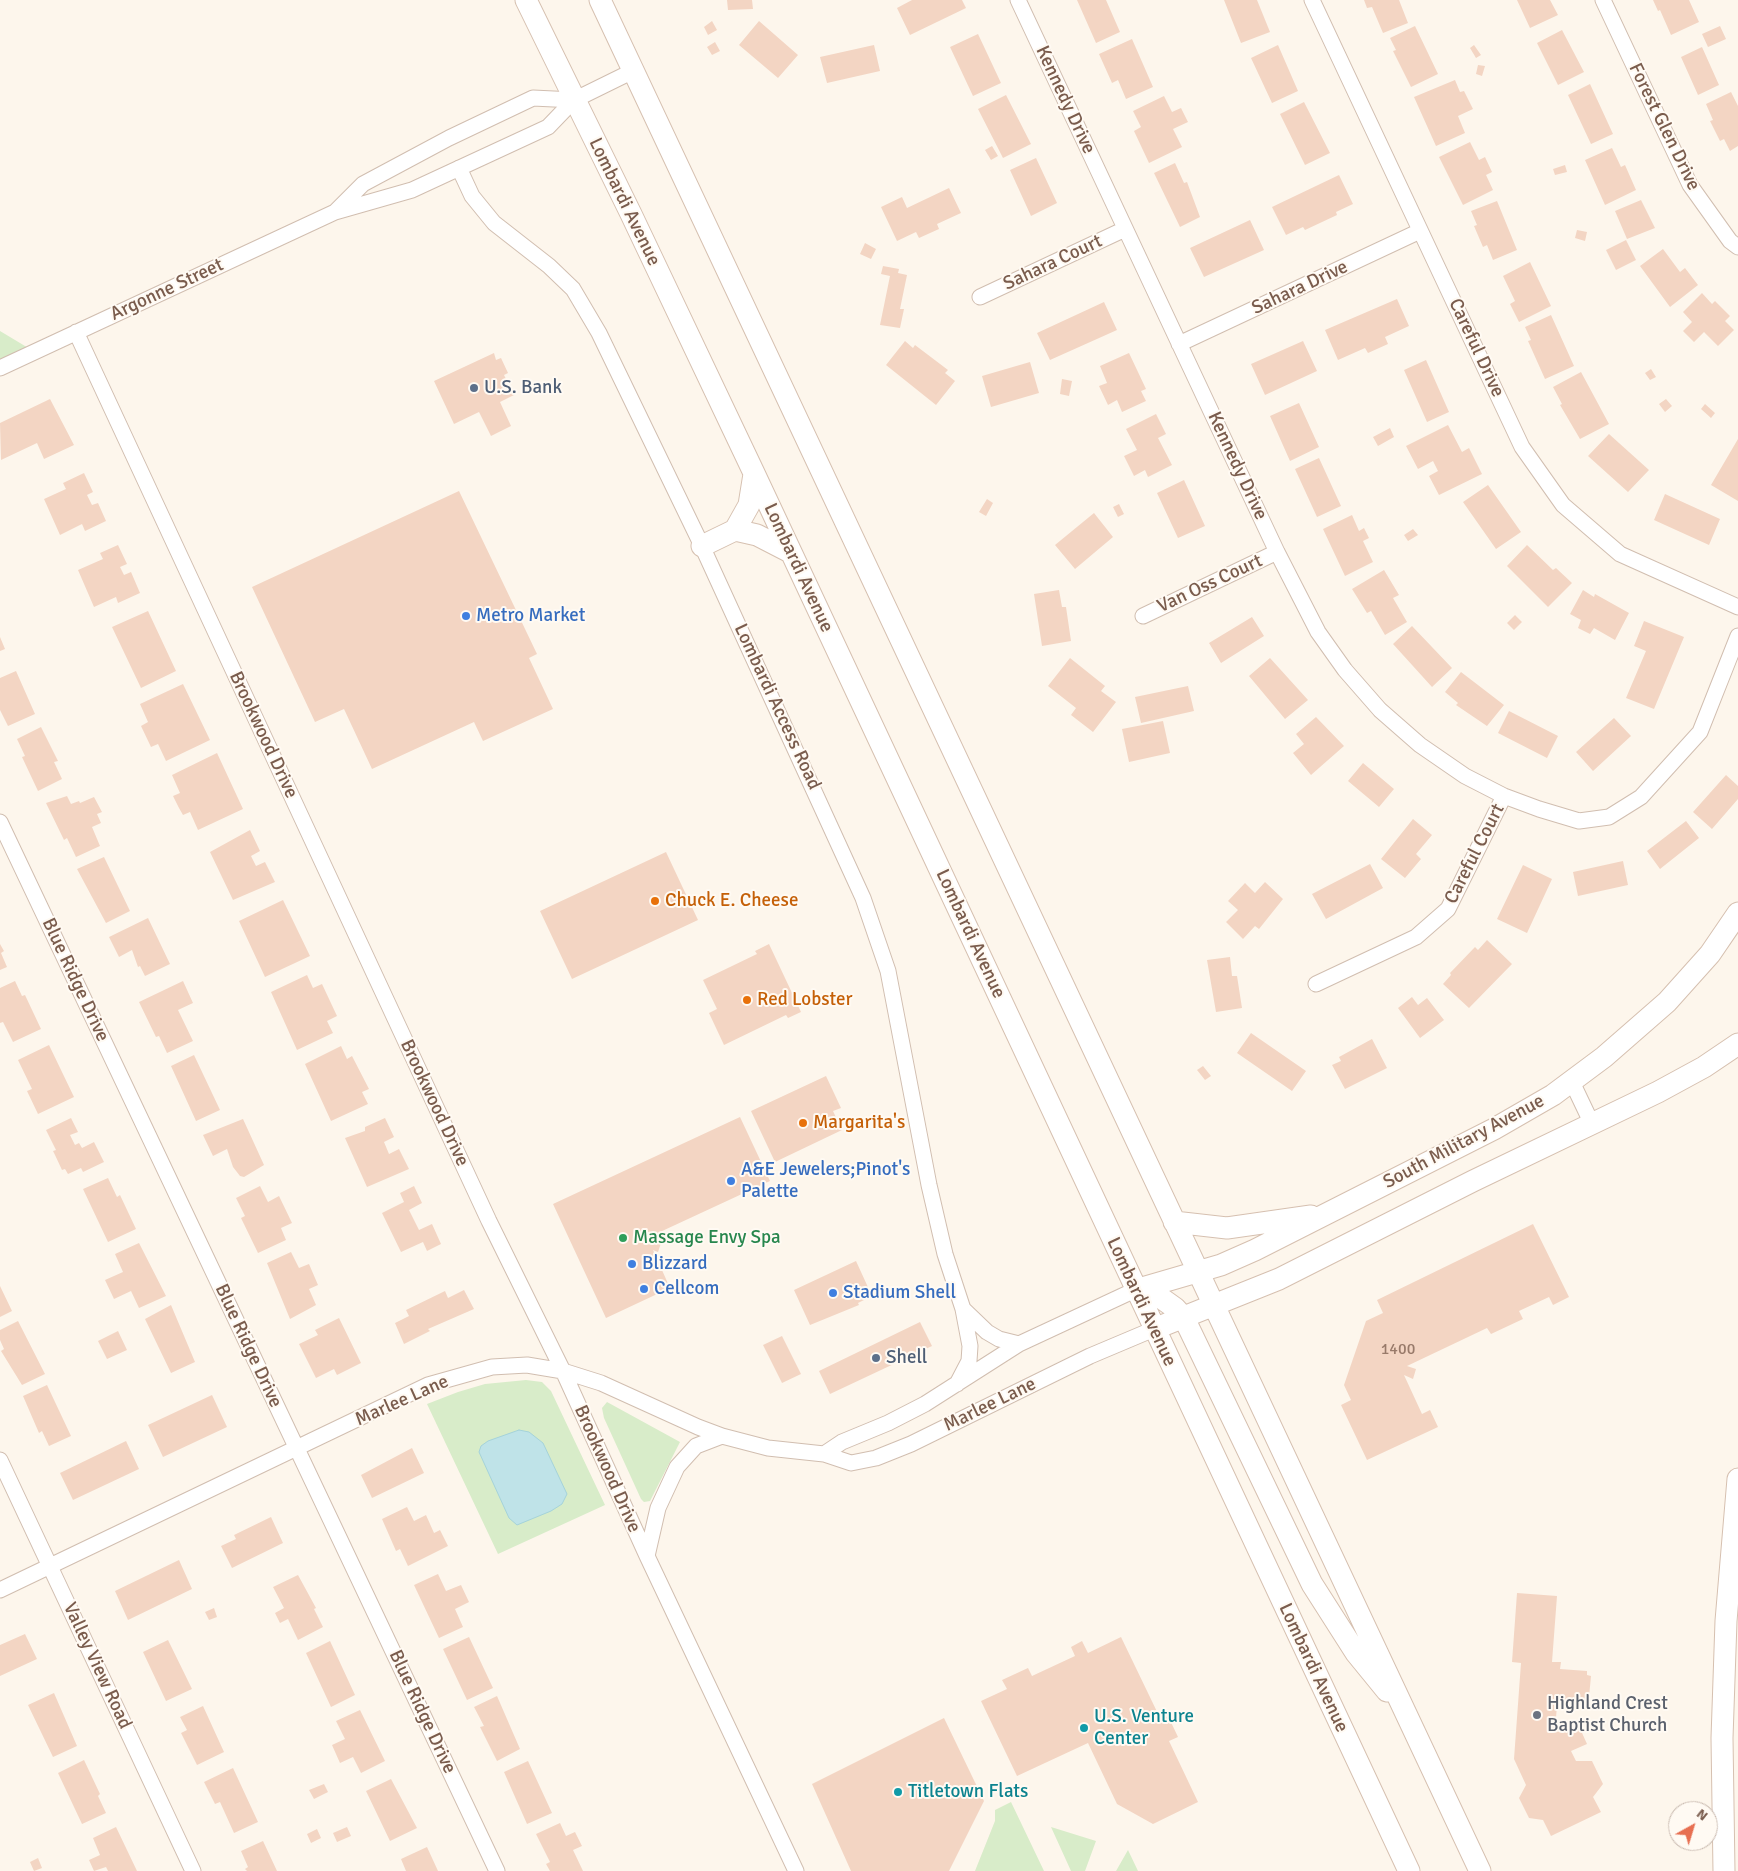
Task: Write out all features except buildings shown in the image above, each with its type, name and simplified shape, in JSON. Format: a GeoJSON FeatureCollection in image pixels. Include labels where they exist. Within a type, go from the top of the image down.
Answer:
{"type":"FeatureCollection","features":[{"type":"Feature","properties":{"kind":"main road","name":"Lombardi Avenue"},"geometry":{"type":"LineString","coordinates":[[526,0],[631,214],[754,474],[1409,1871]]}},
{"type":"Feature","properties":{"kind":"main road"},"geometry":{"type":"LineString","coordinates":[[600,0],[1480,1871]]}},
{"type":"Feature","properties":{"kind":"main road"},"geometry":{"type":"LineString","coordinates":[[702,546],[735,530],[750,501],[754,474]]}},
{"type":"Feature","properties":{"kind":"main road"},"geometry":{"type":"LineString","coordinates":[[735,530],[757,535],[790,552]]}},
{"type":"Feature","properties":{"kind":"main road","name":"South Military Avenue"},"geometry":{"type":"LineString","coordinates":[[1135,1290],[1198,1272],[1255,1250],[1508,1121],[1572,1082],[1615,1048],[1676,992],[1710,954],[1738,913]]}},
{"type":"Feature","properties":{"kind":"main road","name":"South Military Avenue"},"geometry":{"type":"LineString","coordinates":[[1154,1329],[1279,1279],[1688,1076],[1738,1044]]}},
{"type":"Feature","properties":{"kind":"main road"},"geometry":{"type":"LineString","coordinates":[[1174,1222],[1227,1228],[1321,1215]]}},
{"type":"Feature","properties":{"kind":"main road"},"geometry":{"type":"LineString","coordinates":[[1135,1290],[1161,1298],[1175,1308],[1184,1318],[1312,1584],[1364,1664],[1403,1708]]}},
{"type":"Feature","properties":{"kind":"main road"},"geometry":{"type":"LineString","coordinates":[[1724,1871],[1722,1738],[1726,1621],[1738,1479]]}},
{"type":"Feature","properties":{"kind":"street","name":"Kennedy Drive"},"geometry":{"type":"LineString","coordinates":[[1018,0],[1277,552],[1318,632],[1345,670],[1380,710],[1420,745],[1465,776],[1504,796],[1539,810],[1579,820],[1609,817],[1640,797],[1700,732],[1738,636]]}},
{"type":"Feature","properties":{"kind":"street","name":"Careful Drive"},"geometry":{"type":"LineString","coordinates":[[1312,0],[1522,447],[1563,505],[1620,554],[1738,607]]}},
{"type":"Feature","properties":{"kind":"street","name":"Forest Glen Drive"},"geometry":{"type":"LineString","coordinates":[[1603,0],[1690,185],[1730,241],[1738,247]]}},
{"type":"Feature","properties":{"kind":"street","name":"Argonne Street"},"geometry":{"type":"LineString","coordinates":[[0,368],[334,212],[412,190],[548,127],[574,100],[633,71]]}},
{"type":"Feature","properties":{"kind":"street","name":"Argonne Street"},"geometry":{"type":"LineString","coordinates":[[334,212],[363,184],[449,138],[533,98],[574,100]]}},
{"type":"Feature","properties":{"kind":"street","name":"Lombardi Access Road"},"geometry":{"type":"LineString","coordinates":[[459,168],[472,196],[494,223],[549,266],[573,289],[599,333],[702,546],[841,846],[874,928],[888,971],[936,1216],[945,1254],[963,1309],[970,1352],[967,1366],[957,1384]]}},
{"type":"Feature","properties":{"kind":"street","name":"Sahara Court"},"geometry":{"type":"LineString","coordinates":[[980,297],[1125,229]]}},
{"type":"Feature","properties":{"kind":"street","name":"Sahara Drive"},"geometry":{"type":"LineString","coordinates":[[1179,344],[1420,231]]}},
{"type":"Feature","properties":{"kind":"street","name":"Brookwood Drive"},"geometry":{"type":"LineString","coordinates":[[76,332],[486,1213],[563,1371],[647,1556],[796,1871]]}},
{"type":"Feature","properties":{"kind":"street","name":"Van Oss Court"},"geometry":{"type":"LineString","coordinates":[[1143,616],[1277,552]]}},
{"type":"Feature","properties":{"kind":"street","name":"Careful Court"},"geometry":{"type":"LineString","coordinates":[[1316,984],[1416,937],[1448,909],[1504,796]]}},
{"type":"Feature","properties":{"kind":"street","name":"Blue Ridge Drive"},"geometry":{"type":"LineString","coordinates":[[0,822],[496,1871]]}},
{"type":"Feature","properties":{"kind":"street"},"geometry":{"type":"LineString","coordinates":[[1572,1082],[1592,1124]]}},
{"type":"Feature","properties":{"kind":"street","name":"Marlee Lane"},"geometry":{"type":"LineString","coordinates":[[824,1454],[842,1442],[888,1423],[957,1384],[1019,1344],[1135,1290]]}},
{"type":"Feature","properties":{"kind":"street","name":"Lombardi Access Road"},"geometry":{"type":"LineString","coordinates":[[963,1309],[987,1332],[998,1339],[1019,1344]]}},
{"type":"Feature","properties":{"kind":"street","name":"Marlee Lane"},"geometry":{"type":"LineString","coordinates":[[0,1590],[428,1385],[502,1366],[527,1365],[563,1371],[608,1386],[722,1436],[768,1448],[824,1454],[851,1463],[886,1455],[1090,1356],[1154,1329]]}},
{"type":"Feature","properties":{"kind":"street"},"geometry":{"type":"LineString","coordinates":[[647,1556],[658,1508],[677,1467],[696,1446],[722,1436]]}},
{"type":"Feature","properties":{"kind":"street","name":"Valley View Road"},"geometry":{"type":"LineString","coordinates":[[0,1460],[193,1871]]}},
{"type":"Feature","properties":{"kind":"green space"},"geometry":{"type":"Polygon","coordinates":[[[0,331],[35,352],[0,368],[0,331]]]}},
{"type":"Feature","properties":{"kind":"green space"},"geometry":{"type":"Polygon","coordinates":[[[526,1380],[542,1382],[551,1391],[605,1505],[498,1554],[427,1404],[485,1384],[526,1380]]]}},
{"type":"Feature","properties":{"kind":"green space"},"geometry":{"type":"Polygon","coordinates":[[[607,1402],[680,1442],[650,1501],[644,1502],[641,1499],[604,1418],[602,1408],[607,1402]]]}},
{"type":"Feature","properties":{"kind":"green space"},"geometry":{"type":"Polygon","coordinates":[[[1011,1802],[1044,1871],[975,1871],[995,1821],[995,1810],[1011,1802]]]}},
{"type":"Feature","properties":{"kind":"green space"},"geometry":{"type":"Polygon","coordinates":[[[1051,1827],[1096,1841],[1085,1871],[1071,1871],[1051,1827]]]}},
{"type":"Feature","properties":{"kind":"green space"},"geometry":{"type":"Polygon","coordinates":[[[1128,1850],[1138,1871],[1116,1871],[1128,1850]]]}},
{"type":"Feature","properties":{"kind":"water"},"geometry":{"type":"Polygon","coordinates":[[[519,1430],[529,1432],[543,1443],[567,1494],[562,1504],[551,1511],[517,1525],[509,1518],[479,1452],[481,1446],[488,1441],[519,1430]]]}},
{"type":"Feature","properties":{"kind":"place","name":"U.S. Bank"},"geometry":{"type":"Point","coordinates":[474,388]}},
{"type":"Feature","properties":{"kind":"place","name":"Metro Market"},"geometry":{"type":"Point","coordinates":[466,616]}},
{"type":"Feature","properties":{"kind":"place","name":"Chuck E. Cheese"},"geometry":{"type":"Point","coordinates":[655,901]}},
{"type":"Feature","properties":{"kind":"place","name":"Red Lobster"},"geometry":{"type":"Point","coordinates":[747,1000]}},
{"type":"Feature","properties":{"kind":"place","name":"Margarita's"},"geometry":{"type":"Point","coordinates":[803,1123]}},
{"type":"Feature","properties":{"kind":"place","name":"A&E Jewelers;Pinot's Palette"},"geometry":{"type":"Point","coordinates":[731,1181]}},
{"type":"Feature","properties":{"kind":"place","name":"Massage Envy Spa"},"geometry":{"type":"Point","coordinates":[623,1238]}},
{"type":"Feature","properties":{"kind":"place","name":"Blizzard"},"geometry":{"type":"Point","coordinates":[632,1264]}},
{"type":"Feature","properties":{"kind":"place","name":"Cellcom"},"geometry":{"type":"Point","coordinates":[644,1289]}},
{"type":"Feature","properties":{"kind":"place","name":"Stadium Shell"},"geometry":{"type":"Point","coordinates":[833,1293]}},
{"type":"Feature","properties":{"kind":"place","name":"Shell"},"geometry":{"type":"Point","coordinates":[876,1358]}},
{"type":"Feature","properties":{"kind":"place","name":"Highland Crest Baptist Church"},"geometry":{"type":"Point","coordinates":[1537,1715]}},
{"type":"Feature","properties":{"kind":"place","name":"U.S. Venture Center"},"geometry":{"type":"Point","coordinates":[1084,1728]}},
{"type":"Feature","properties":{"kind":"place","name":"Titletown Flats"},"geometry":{"type":"Point","coordinates":[898,1792]}}]}
